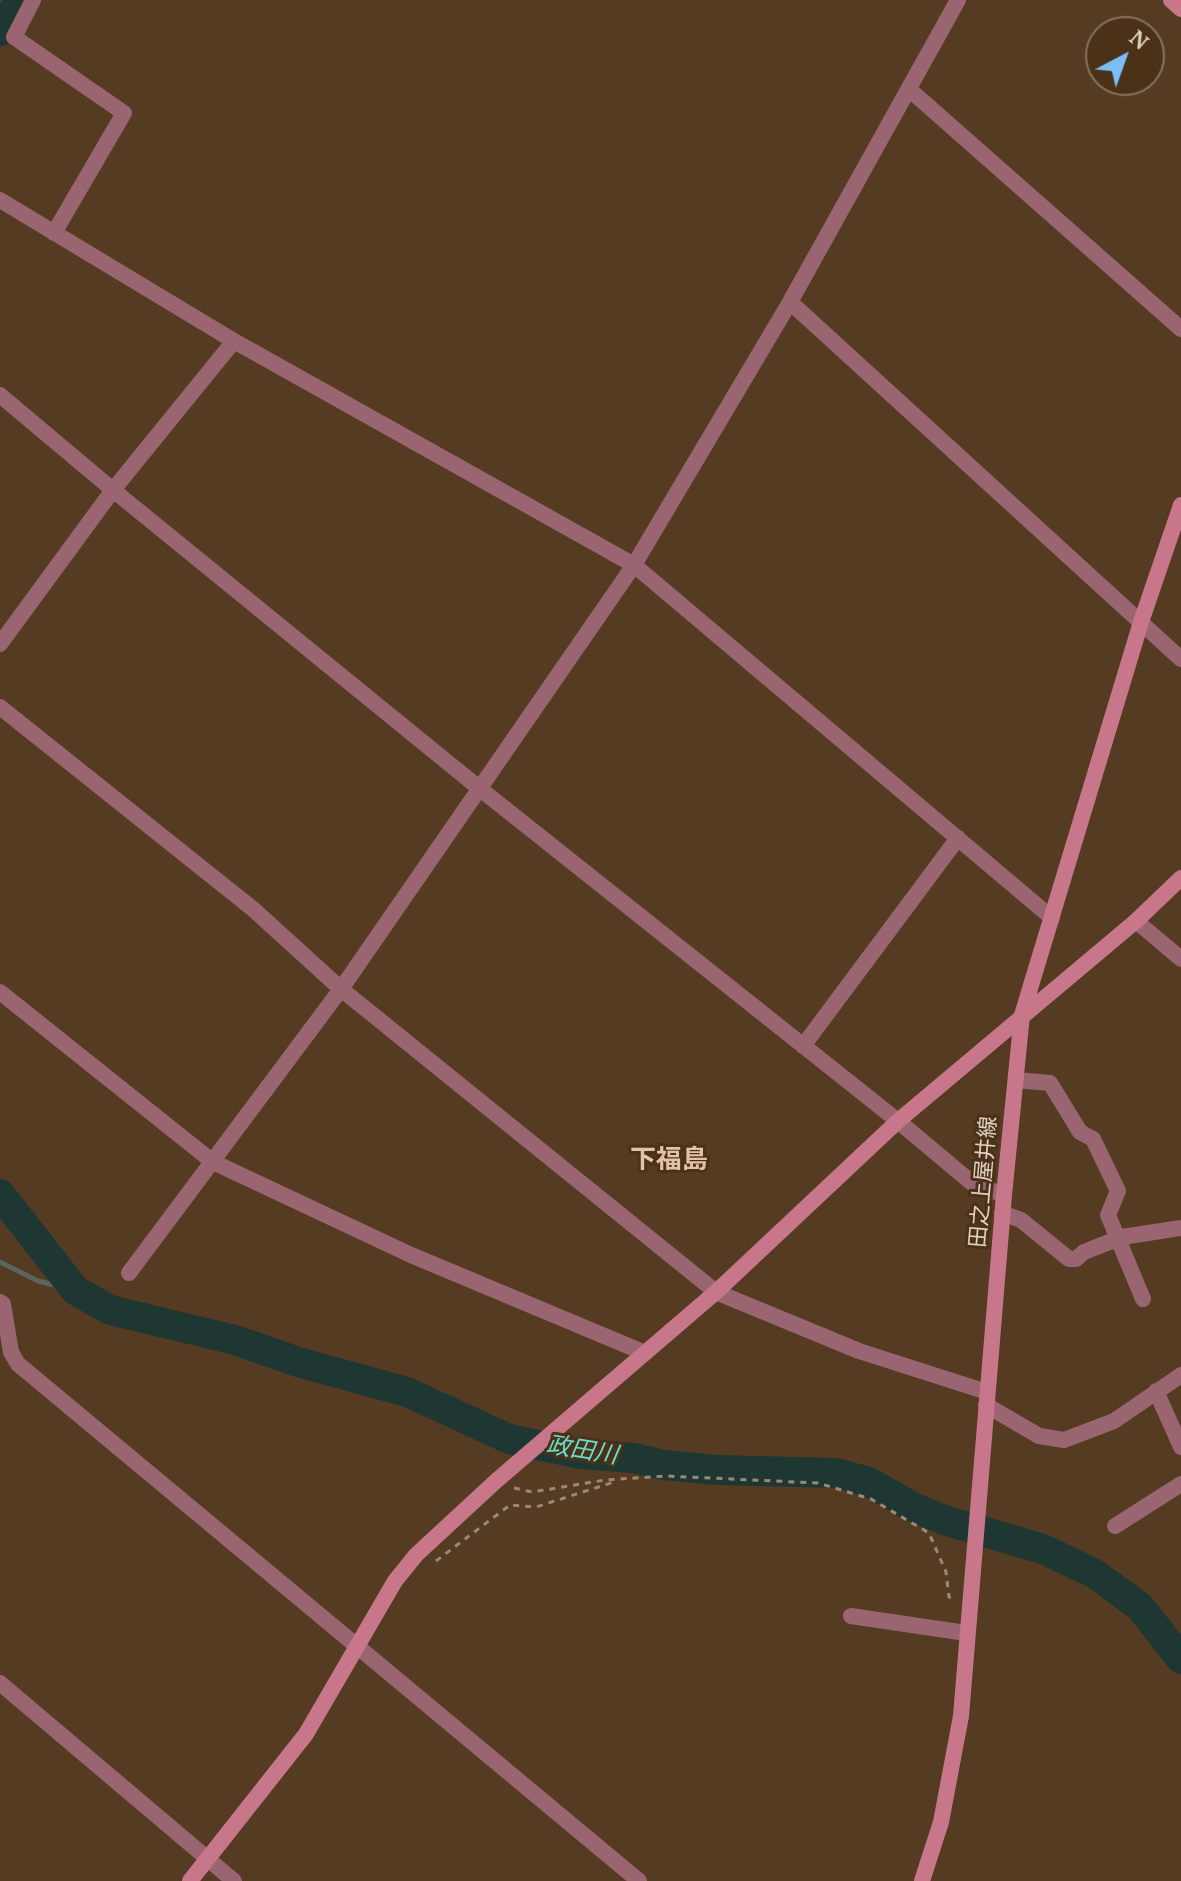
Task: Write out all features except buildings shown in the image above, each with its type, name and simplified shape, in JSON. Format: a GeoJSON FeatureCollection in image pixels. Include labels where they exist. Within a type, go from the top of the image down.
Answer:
{"type":"FeatureCollection","features":[{"type":"Feature","properties":{"kind":"street"},"geometry":{"type":"LineString","coordinates":[[33,0],[14,37],[124,113],[54,233]]}},
{"type":"Feature","properties":{"kind":"street"},"geometry":{"type":"LineString","coordinates":[[129,1273],[341,989],[634,565],[790,302],[958,0]]}},
{"type":"Feature","properties":{"kind":"street"},"geometry":{"type":"LineString","coordinates":[[1171,0],[1181,9]]}},
{"type":"Feature","properties":{"kind":"street"},"geometry":{"type":"LineString","coordinates":[[910,90],[1181,329]]}},
{"type":"Feature","properties":{"kind":"street"},"geometry":{"type":"LineString","coordinates":[[0,200],[234,341],[634,565],[1052,918]]}},
{"type":"Feature","properties":{"kind":"street"},"geometry":{"type":"LineString","coordinates":[[790,302],[1181,659]]}},
{"type":"Feature","properties":{"kind":"street"},"geometry":{"type":"LineString","coordinates":[[0,644],[113,490],[234,341]]}},
{"type":"Feature","properties":{"kind":"street"},"geometry":{"type":"LineString","coordinates":[[0,395],[479,788],[1069,1259],[1076,1259],[1084,1252],[1118,1239],[1181,1228]]}},
{"type":"Feature","properties":{"kind":"street","name":"田之上屋井線"},"geometry":{"type":"LineString","coordinates":[[922,1881],[941,1822],[961,1716],[968,1601],[1022,1015],[1141,622],[1181,505]]}},
{"type":"Feature","properties":{"kind":"street"},"geometry":{"type":"LineString","coordinates":[[0,707],[253,909],[341,989],[716,1292],[859,1351],[987,1398],[1039,1436],[1064,1440],[1114,1421],[1181,1375]]}},
{"type":"Feature","properties":{"kind":"street"},"geometry":{"type":"LineString","coordinates":[[803,1046],[958,838]]}},
{"type":"Feature","properties":{"kind":"street"},"geometry":{"type":"LineString","coordinates":[[190,1881],[306,1734],[395,1581],[416,1555],[495,1482],[716,1292],[898,1121],[1136,921],[1181,878]]}},
{"type":"Feature","properties":{"kind":"street"},"geometry":{"type":"LineString","coordinates":[[1136,921],[1181,959]]}},
{"type":"Feature","properties":{"kind":"street"},"geometry":{"type":"LineString","coordinates":[[0,992],[213,1162],[411,1255],[645,1353]]}},
{"type":"Feature","properties":{"kind":"street"},"geometry":{"type":"LineString","coordinates":[[1016,1080],[1050,1083],[1080,1132],[1093,1139],[1118,1191],[1108,1215],[1143,1299]]}},
{"type":"Feature","properties":{"kind":"street"},"geometry":{"type":"LineString","coordinates":[[0,1302],[3,1304],[11,1352],[18,1364],[639,1881]]}},
{"type":"Feature","properties":{"kind":"street"},"geometry":{"type":"LineString","coordinates":[[1156,1391],[1181,1447]]}},
{"type":"Feature","properties":{"kind":"street"},"geometry":{"type":"LineString","coordinates":[[1115,1526],[1181,1484]]}},
{"type":"Feature","properties":{"kind":"street"},"geometry":{"type":"LineString","coordinates":[[851,1616],[966,1633]]}},
{"type":"Feature","properties":{"kind":"street"},"geometry":{"type":"LineString","coordinates":[[0,1683],[234,1881]]}},
{"type":"Feature","properties":{"kind":"path"},"geometry":{"type":"LineString","coordinates":[[495,1482],[532,1492],[666,1476],[818,1483],[871,1499],[929,1533],[946,1572],[949,1597],[968,1601]]}},
{"type":"Feature","properties":{"kind":"path"},"geometry":{"type":"LineString","coordinates":[[430,1566],[510,1505],[536,1507],[625,1479]]}},
{"type":"Feature","properties":{"kind":"waterway","name":"政田川"},"geometry":{"type":"LineString","coordinates":[[0,31],[21,0]]}},
{"type":"Feature","properties":{"kind":"waterway","name":"政田川"},"geometry":{"type":"LineString","coordinates":[[0,1194],[75,1290],[110,1310],[235,1340],[298,1362],[407,1392],[509,1439],[581,1454],[633,1458],[664,1465],[716,1470],[836,1473],[869,1482],[913,1507],[944,1520],[1043,1549],[1095,1574],[1140,1607],[1181,1659]]}},
{"type":"Feature","properties":{"kind":"waterway"},"geometry":{"type":"LineString","coordinates":[[0,1262],[38,1281],[75,1290]]}},
{"type":"Feature","properties":{"kind":"district","name":"下福島"},"geometry":{"type":"Point","coordinates":[669,1161]}}]}
